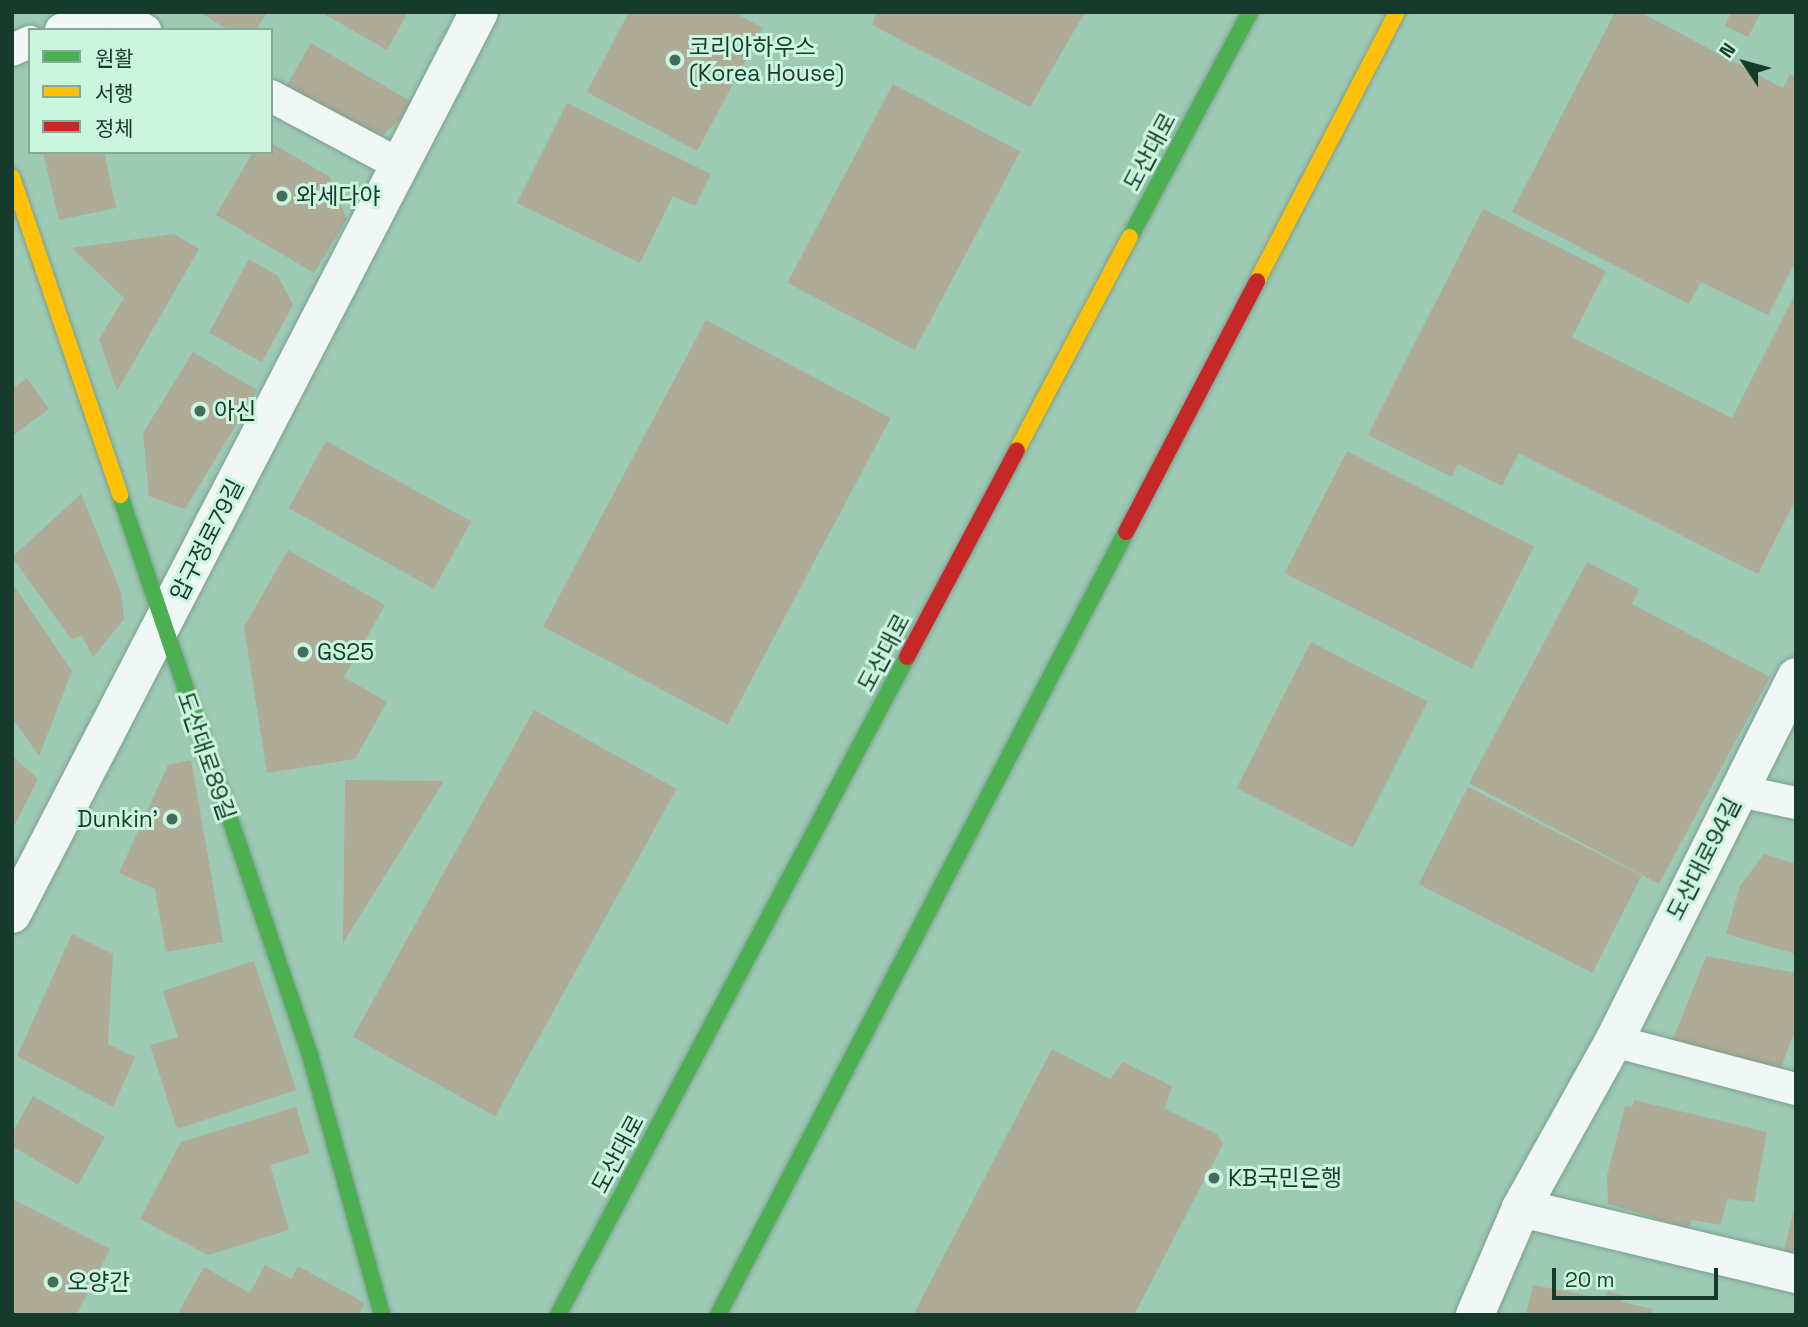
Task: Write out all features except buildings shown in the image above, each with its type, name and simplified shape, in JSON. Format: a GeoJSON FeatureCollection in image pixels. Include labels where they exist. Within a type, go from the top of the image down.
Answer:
{"type":"FeatureCollection","features":[{"type":"Feature","properties":{"kind":"main road","name":"도산대로"},"geometry":{"type":"LineString","coordinates":[[558,1315],[1250,12]]}},
{"type":"Feature","properties":{"kind":"main road"},"geometry":{"type":"LineString","coordinates":[[718,1315],[1397,12]]}},
{"type":"Feature","properties":{"kind":"main road","name":"도산대로89길"},"geometry":{"type":"LineString","coordinates":[[15,195],[310,1055],[382,1315]]}},
{"type":"Feature","properties":{"kind":"street","name":"압구정로79길"},"geometry":{"type":"LineString","coordinates":[[12,914],[479,12]]}},
{"type":"Feature","properties":{"kind":"street","name":"도산대로94길"},"geometry":{"type":"LineString","coordinates":[[1475,1315],[1521,1208],[1614,1041],[1796,677]]}},
{"type":"Feature","properties":{"kind":"street"},"geometry":{"type":"LineString","coordinates":[[1521,1208],[1796,1273]]}},
{"type":"Feature","properties":{"kind":"lane"},"geometry":{"type":"LineString","coordinates":[[66,28],[104,12]]}},
{"type":"Feature","properties":{"kind":"lane"},"geometry":{"type":"LineString","coordinates":[[112,12],[141,28]]}},
{"type":"Feature","properties":{"kind":"lane"},"geometry":{"type":"LineString","coordinates":[[273,97],[400,165]]}},
{"type":"Feature","properties":{"kind":"lane"},"geometry":{"type":"LineString","coordinates":[[1739,791],[1796,803]]}},
{"type":"Feature","properties":{"kind":"lane"},"geometry":{"type":"LineString","coordinates":[[1614,1041],[1796,1089]]}},
{"type":"Feature","properties":{"kind":"traffic: fast"},"geometry":{"type":"LineString","coordinates":[[1130,237],[1250,12]]}},
{"type":"Feature","properties":{"kind":"traffic: fast"},"geometry":{"type":"LineString","coordinates":[[120,495],[310,1055],[382,1315]]}},
{"type":"Feature","properties":{"kind":"traffic: fast"},"geometry":{"type":"LineString","coordinates":[[718,1315],[1126,532]]}},
{"type":"Feature","properties":{"kind":"traffic: fast"},"geometry":{"type":"LineString","coordinates":[[558,1315],[907,657]]}},
{"type":"Feature","properties":{"kind":"traffic: slow"},"geometry":{"type":"LineString","coordinates":[[1257,281],[1397,12]]}},
{"type":"Feature","properties":{"kind":"traffic: slow"},"geometry":{"type":"LineString","coordinates":[[12,177],[120,495]]}},
{"type":"Feature","properties":{"kind":"traffic: slow"},"geometry":{"type":"LineString","coordinates":[[1017,450],[1130,237]]}},
{"type":"Feature","properties":{"kind":"traffic: jam"},"geometry":{"type":"LineString","coordinates":[[1126,532],[1257,281]]}},
{"type":"Feature","properties":{"kind":"traffic: jam"},"geometry":{"type":"LineString","coordinates":[[907,657],[1017,450]]}},
{"type":"Feature","properties":{"kind":"place","name":"코리아하우스 (Korea House)"},"geometry":{"type":"Point","coordinates":[675,60]}},
{"type":"Feature","properties":{"kind":"place","name":"와세다야"},"geometry":{"type":"Point","coordinates":[282,196]}},
{"type":"Feature","properties":{"kind":"place","name":"아신"},"geometry":{"type":"Point","coordinates":[200,411]}},
{"type":"Feature","properties":{"kind":"place","name":"GS25"},"geometry":{"type":"Point","coordinates":[303,652]}},
{"type":"Feature","properties":{"kind":"place","name":"Dunkin'"},"geometry":{"type":"Point","coordinates":[172,819]}},
{"type":"Feature","properties":{"kind":"place","name":"KB국민은행"},"geometry":{"type":"Point","coordinates":[1214,1178]}},
{"type":"Feature","properties":{"kind":"place","name":"오양간"},"geometry":{"type":"Point","coordinates":[53,1282]}}]}
